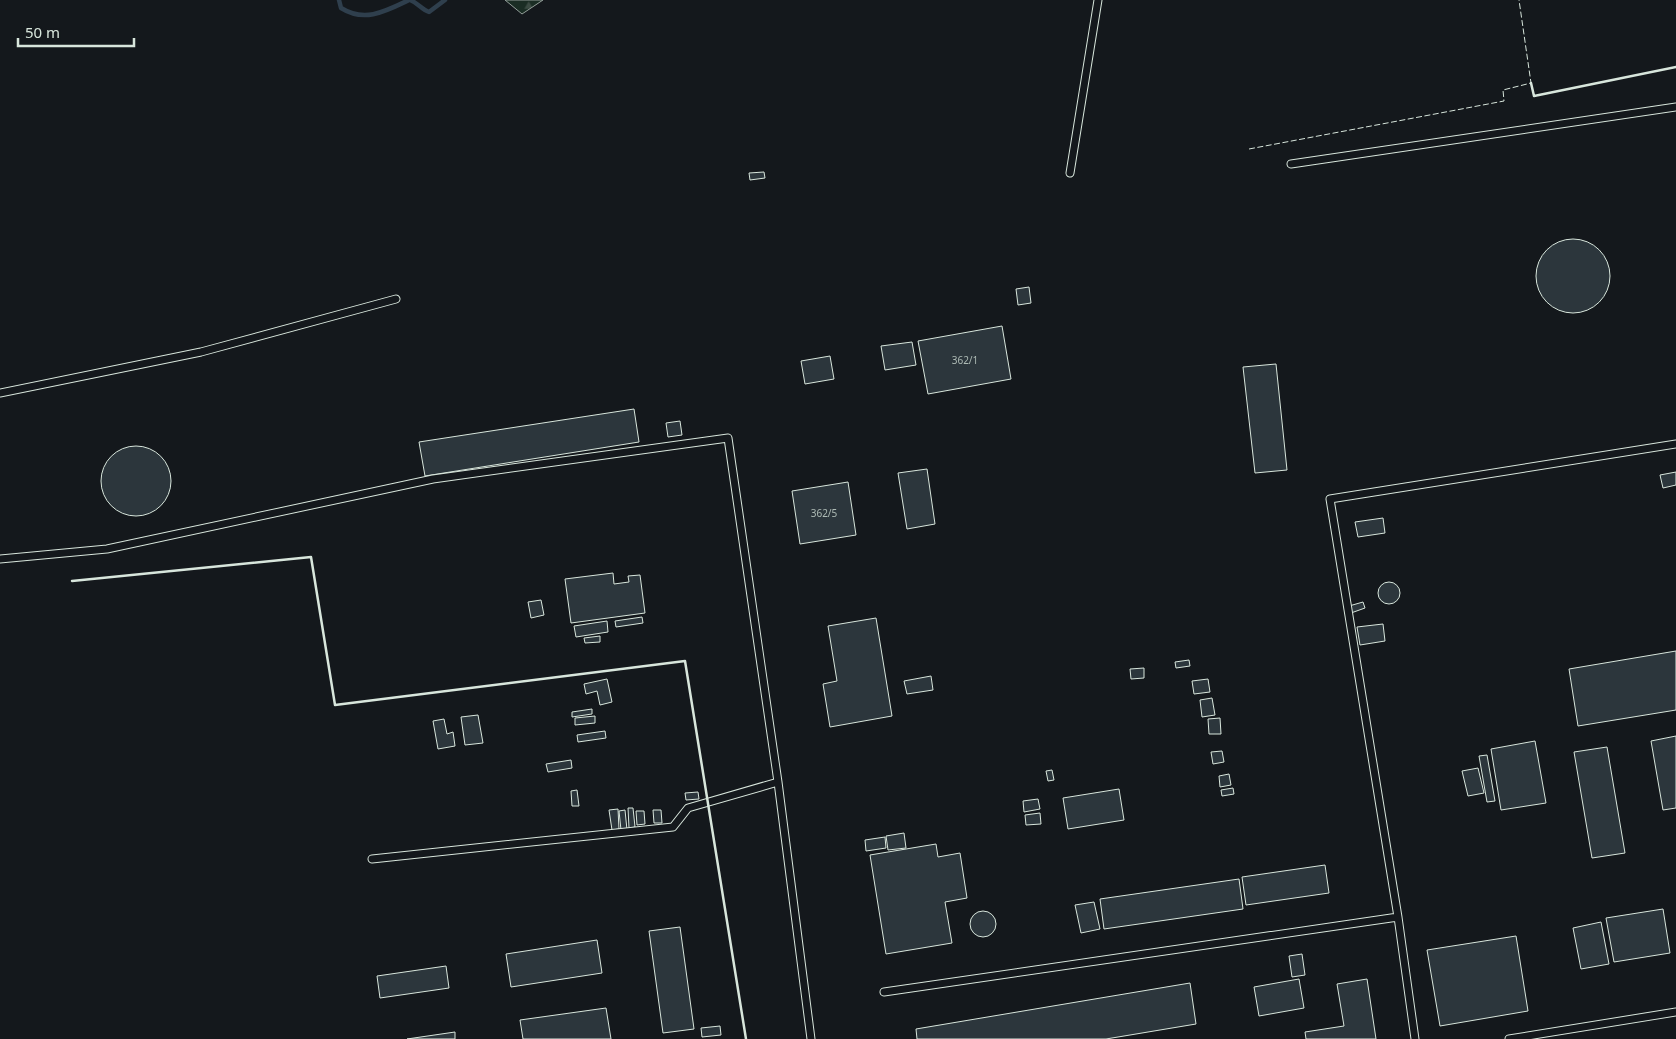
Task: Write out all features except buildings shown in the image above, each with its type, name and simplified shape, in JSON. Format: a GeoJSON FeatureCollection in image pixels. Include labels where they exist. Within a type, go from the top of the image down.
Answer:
{"type":"FeatureCollection","features":[{"type":"Feature","properties":{"kind":"lane"},"geometry":{"type":"LineString","coordinates":[[1070,173],[1098,0]]}},
{"type":"Feature","properties":{"kind":"lane"},"geometry":{"type":"LineString","coordinates":[[1291,164],[1676,107]]}},
{"type":"Feature","properties":{"kind":"lane"},"geometry":{"type":"LineString","coordinates":[[0,393],[201,352],[396,299]]}},
{"type":"Feature","properties":{"kind":"lane"},"geometry":{"type":"LineString","coordinates":[[0,559],[106,549],[433,480],[728,438],[778,782],[810,1039]]}},
{"type":"Feature","properties":{"kind":"lane"},"geometry":{"type":"LineString","coordinates":[[1415,1039],[1398,917],[1330,499],[1676,444]]}},
{"type":"Feature","properties":{"kind":"lane"},"geometry":{"type":"LineString","coordinates":[[372,859],[673,827],[688,808],[778,782]]}},
{"type":"Feature","properties":{"kind":"lane"},"geometry":{"type":"LineString","coordinates":[[884,992],[1398,917]]}},
{"type":"Feature","properties":{"kind":"lane"},"geometry":{"type":"LineString","coordinates":[[1509,1039],[1676,1012]]}},
{"type":"Feature","properties":{"kind":"green space"},"geometry":{"type":"Polygon","coordinates":[[[505,0],[543,0],[522,14],[505,0]]]}},
{"type":"Feature","properties":{"kind":"waterway"},"geometry":{"type":"LineString","coordinates":[[339,0],[341,8],[359,15],[375,14],[409,0]]}},
{"type":"Feature","properties":{"kind":"waterway"},"geometry":{"type":"LineString","coordinates":[[410,0],[429,12],[445,0]]}},
{"type":"Feature","properties":{"kind":"fence"},"geometry":{"type":"LineString","coordinates":[[1249,149],[1504,101],[1503,90],[1531,83],[1519,0]]}},
{"type":"Feature","properties":{"kind":"wall"},"geometry":{"type":"LineString","coordinates":[[1531,83],[1534,96],[1676,67]]}},
{"type":"Feature","properties":{"kind":"wall"},"geometry":{"type":"LineString","coordinates":[[72,581],[311,557],[335,705],[685,661],[746,1039]]}}]}
